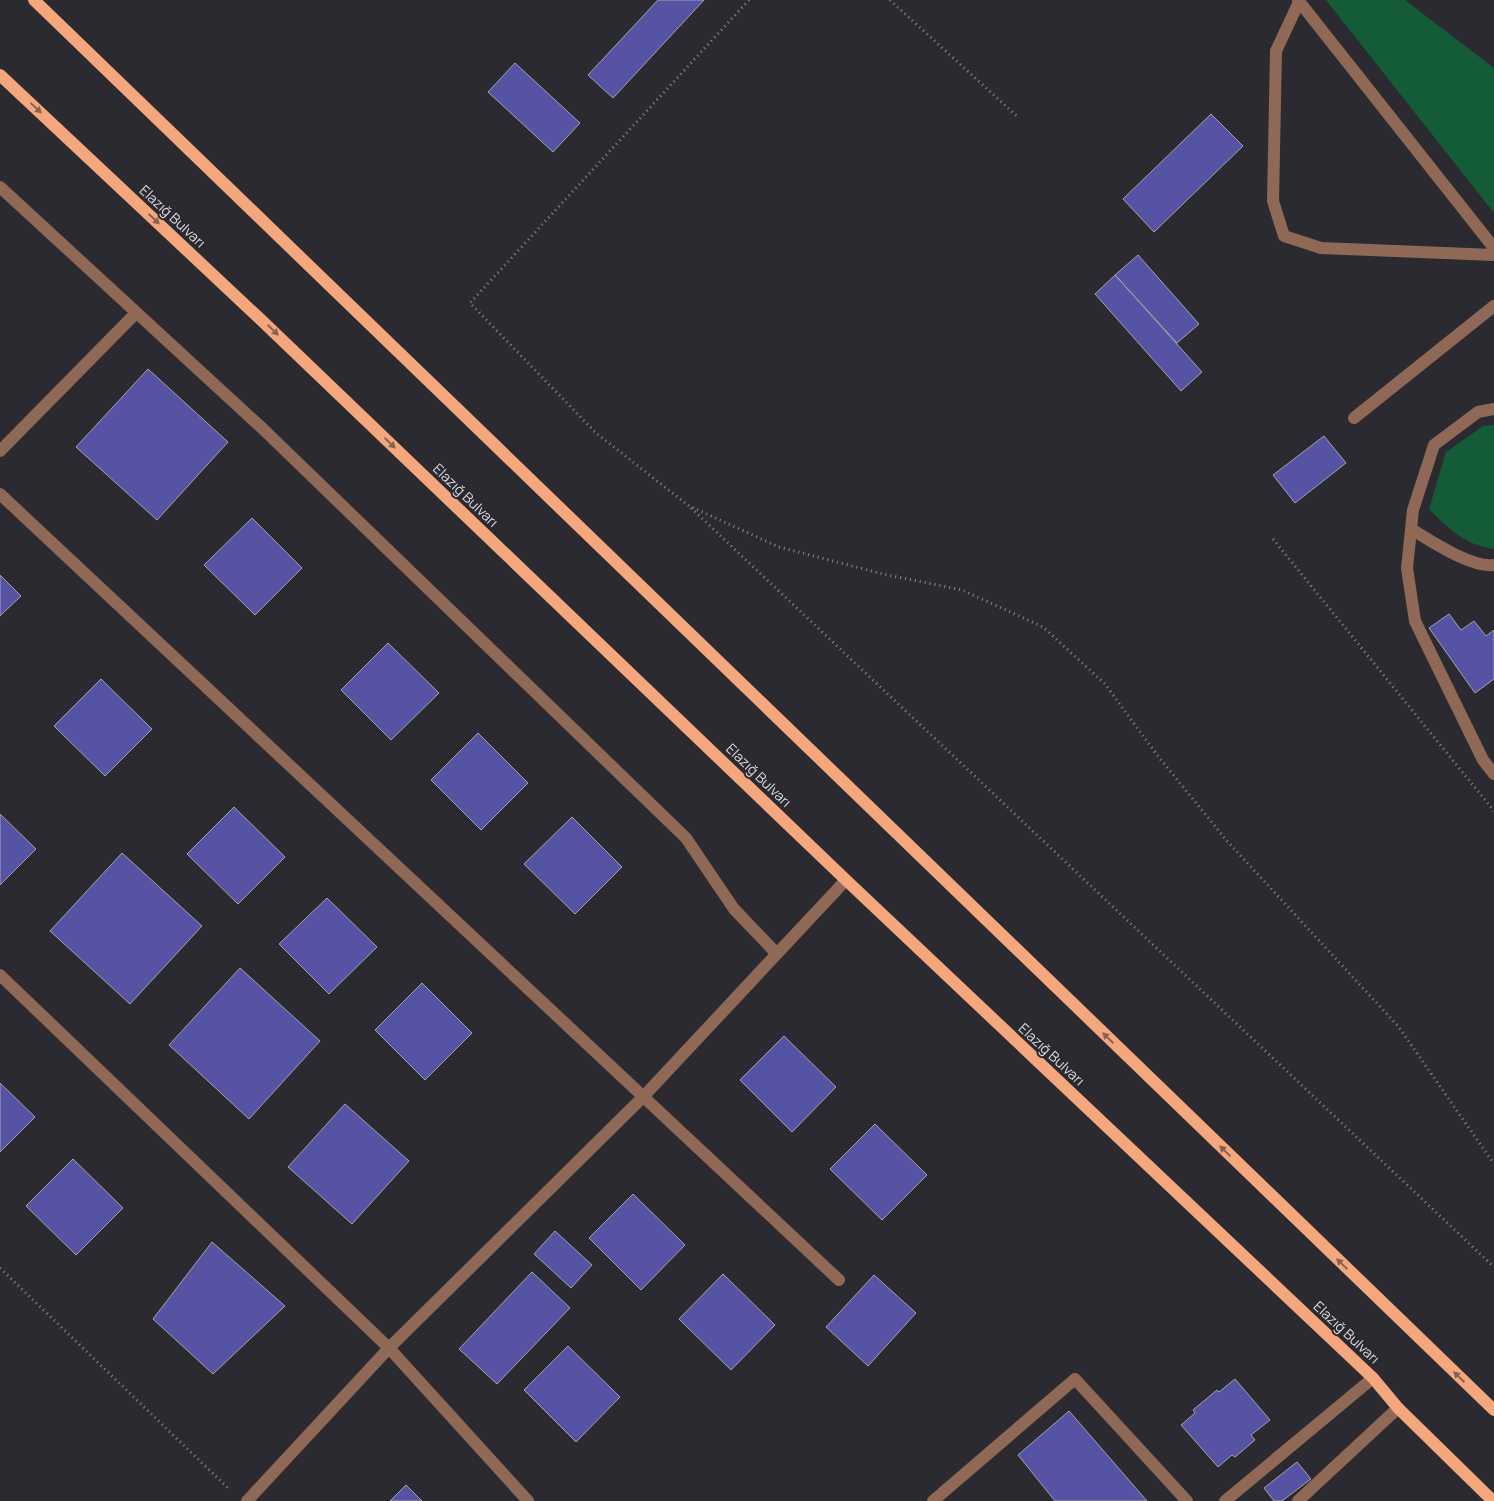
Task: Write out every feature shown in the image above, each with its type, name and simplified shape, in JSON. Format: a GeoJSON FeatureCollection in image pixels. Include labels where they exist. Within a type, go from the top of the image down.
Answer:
{"type":"FeatureCollection","features":[{"type":"Feature","properties":{"kind":"main road"},"geometry":{"type":"LineString","coordinates":[[34,0],[1494,1410]]}},
{"type":"Feature","properties":{"kind":"main road","name":"Elazığ Bulvarı"},"geometry":{"type":"LineString","coordinates":[[0,75],[266,324],[846,880],[1373,1378],[1398,1408],[1492,1501]]}},
{"type":"Feature","properties":{"kind":"lane"},"geometry":{"type":"LineString","coordinates":[[1494,248],[1299,1],[1276,51],[1273,202],[1284,236],[1321,248],[1494,255]]}},
{"type":"Feature","properties":{"kind":"lane"},"geometry":{"type":"LineString","coordinates":[[0,187],[263,429],[686,838],[734,909],[777,954]]}},
{"type":"Feature","properties":{"kind":"lane"},"geometry":{"type":"LineString","coordinates":[[1354,418],[1494,306]]}},
{"type":"Feature","properties":{"kind":"lane"},"geometry":{"type":"LineString","coordinates":[[0,451],[136,313]]}},
{"type":"Feature","properties":{"kind":"lane"},"geometry":{"type":"LineString","coordinates":[[1494,409],[1478,412],[1434,445],[1413,510],[1408,568],[1415,621],[1483,760],[1494,774]]}},
{"type":"Feature","properties":{"kind":"lane"},"geometry":{"type":"LineString","coordinates":[[0,494],[839,1280]]}},
{"type":"Feature","properties":{"kind":"lane"},"geometry":{"type":"LineString","coordinates":[[1411,529],[1436,544],[1484,566],[1494,565]]}},
{"type":"Feature","properties":{"kind":"lane"},"geometry":{"type":"LineString","coordinates":[[247,1501],[389,1348],[643,1097],[846,880]]}},
{"type":"Feature","properties":{"kind":"lane"},"geometry":{"type":"LineString","coordinates":[[0,975],[389,1348],[528,1501]]}},
{"type":"Feature","properties":{"kind":"lane"},"geometry":{"type":"LineString","coordinates":[[1225,1501],[1373,1378]]}},
{"type":"Feature","properties":{"kind":"lane"},"geometry":{"type":"LineString","coordinates":[[932,1501],[1075,1379],[1187,1501]]}},
{"type":"Feature","properties":{"kind":"lane"},"geometry":{"type":"LineString","coordinates":[[1298,1501],[1398,1408]]}},
{"type":"Feature","properties":{"kind":"path"},"geometry":{"type":"LineString","coordinates":[[749,0],[470,303],[596,433],[689,506],[1494,1267]]}},
{"type":"Feature","properties":{"kind":"path"},"geometry":{"type":"LineString","coordinates":[[890,0],[1019,118]]}},
{"type":"Feature","properties":{"kind":"path"},"geometry":{"type":"LineString","coordinates":[[689,506],[779,547],[883,574],[962,590],[1043,627],[1105,684],[1227,842],[1398,1026],[1494,1164]]}},
{"type":"Feature","properties":{"kind":"path"},"geometry":{"type":"LineString","coordinates":[[1273,539],[1494,811]]}},
{"type":"Feature","properties":{"kind":"path"},"geometry":{"type":"LineString","coordinates":[[0,1268],[234,1494]]}},
{"type":"Feature","properties":{"kind":"green space"},"geometry":{"type":"Polygon","coordinates":[[[1326,0],[1405,0],[1494,68],[1494,213],[1326,0]]]}},
{"type":"Feature","properties":{"kind":"green space"},"geometry":{"type":"Polygon","coordinates":[[[1494,425],[1494,549],[1466,540],[1429,509],[1446,452],[1483,426],[1494,425]]]}},
{"type":"Feature","properties":{"kind":"building"},"geometry":{"type":"Polygon","coordinates":[[[658,0],[704,0],[613,98],[588,75],[658,0]]]}},
{"type":"Feature","properties":{"kind":"building"},"geometry":{"type":"Polygon","coordinates":[[[515,63],[580,123],[553,152],[488,92],[515,63]]]}},
{"type":"Feature","properties":{"kind":"building"},"geometry":{"type":"Polygon","coordinates":[[[1211,114],[1243,146],[1154,232],[1123,199],[1211,114]]]}},
{"type":"Feature","properties":{"kind":"building"},"geometry":{"type":"Polygon","coordinates":[[[1138,255],[1199,324],[1177,343],[1115,275],[1138,255]]]}},
{"type":"Feature","properties":{"kind":"building"},"geometry":{"type":"Polygon","coordinates":[[[1115,275],[1202,372],[1181,391],[1095,294],[1115,275]]]}},
{"type":"Feature","properties":{"kind":"building"},"geometry":{"type":"Polygon","coordinates":[[[148,369],[228,442],[157,520],[76,447],[148,369]]]}},
{"type":"Feature","properties":{"kind":"building"},"geometry":{"type":"Polygon","coordinates":[[[1324,436],[1346,463],[1295,503],[1273,475],[1324,436]]]}},
{"type":"Feature","properties":{"kind":"building"},"geometry":{"type":"Polygon","coordinates":[[[252,518],[302,568],[255,615],[204,565],[252,518]]]}},
{"type":"Feature","properties":{"kind":"building"},"geometry":{"type":"Polygon","coordinates":[[[0,575],[21,596],[0,616],[0,575]]]}},
{"type":"Feature","properties":{"kind":"building"},"geometry":{"type":"Polygon","coordinates":[[[1449,614],[1461,630],[1474,621],[1486,636],[1494,630],[1494,679],[1475,693],[1429,628],[1449,614]]]}},
{"type":"Feature","properties":{"kind":"building"},"geometry":{"type":"Polygon","coordinates":[[[388,643],[439,693],[391,740],[341,690],[388,643]]]}},
{"type":"Feature","properties":{"kind":"building"},"geometry":{"type":"Polygon","coordinates":[[[101,679],[152,729],[105,776],[54,726],[101,679]]]}},
{"type":"Feature","properties":{"kind":"building"},"geometry":{"type":"Polygon","coordinates":[[[478,733],[528,783],[481,830],[431,780],[478,733]]]}},
{"type":"Feature","properties":{"kind":"building"},"geometry":{"type":"Polygon","coordinates":[[[234,807],[285,857],[238,904],[187,854],[234,807]]]}},
{"type":"Feature","properties":{"kind":"building"},"geometry":{"type":"Polygon","coordinates":[[[0,814],[36,849],[0,885],[0,814]]]}},
{"type":"Feature","properties":{"kind":"building"},"geometry":{"type":"Polygon","coordinates":[[[572,817],[622,867],[575,914],[524,864],[572,817]]]}},
{"type":"Feature","properties":{"kind":"building"},"geometry":{"type":"Polygon","coordinates":[[[122,853],[202,926],[130,1004],[50,931],[122,853]]]}},
{"type":"Feature","properties":{"kind":"building"},"geometry":{"type":"Polygon","coordinates":[[[327,898],[377,947],[329,994],[279,944],[327,898]]]}},
{"type":"Feature","properties":{"kind":"building"},"geometry":{"type":"Polygon","coordinates":[[[240,968],[320,1041],[249,1119],[169,1045],[240,968]]]}},
{"type":"Feature","properties":{"kind":"building"},"geometry":{"type":"Polygon","coordinates":[[[422,983],[472,1033],[425,1080],[375,1030],[422,983]]]}},
{"type":"Feature","properties":{"kind":"building"},"geometry":{"type":"Polygon","coordinates":[[[784,1036],[836,1087],[792,1132],[740,1080],[784,1036]]]}},
{"type":"Feature","properties":{"kind":"building"},"geometry":{"type":"Polygon","coordinates":[[[0,1083],[35,1117],[0,1152],[0,1083]]]}},
{"type":"Feature","properties":{"kind":"building"},"geometry":{"type":"Polygon","coordinates":[[[345,1104],[409,1161],[352,1224],[288,1167],[345,1104]]]}},
{"type":"Feature","properties":{"kind":"building"},"geometry":{"type":"Polygon","coordinates":[[[875,1124],[927,1175],[882,1220],[830,1169],[875,1124]]]}},
{"type":"Feature","properties":{"kind":"building"},"geometry":{"type":"Polygon","coordinates":[[[73,1159],[123,1208],[76,1255],[26,1206],[73,1159]]]}},
{"type":"Feature","properties":{"kind":"building"},"geometry":{"type":"Polygon","coordinates":[[[633,1194],[685,1245],[641,1290],[589,1238],[633,1194]]]}},
{"type":"Feature","properties":{"kind":"building"},"geometry":{"type":"Polygon","coordinates":[[[555,1231],[592,1265],[571,1288],[534,1254],[555,1231]]]}},
{"type":"Feature","properties":{"kind":"building"},"geometry":{"type":"Polygon","coordinates":[[[212,1242],[285,1306],[213,1374],[153,1319],[212,1242]]]}},
{"type":"Feature","properties":{"kind":"building"},"geometry":{"type":"Polygon","coordinates":[[[532,1272],[570,1308],[497,1384],[459,1349],[532,1272]]]}},
{"type":"Feature","properties":{"kind":"building"},"geometry":{"type":"Polygon","coordinates":[[[723,1274],[775,1325],[731,1370],[679,1319],[723,1274]]]}},
{"type":"Feature","properties":{"kind":"building"},"geometry":{"type":"Polygon","coordinates":[[[874,1275],[916,1313],[868,1366],[826,1327],[874,1275]]]}},
{"type":"Feature","properties":{"kind":"building"},"geometry":{"type":"Polygon","coordinates":[[[568,1346],[620,1397],[576,1442],[524,1390],[568,1346]]]}},
{"type":"Feature","properties":{"kind":"building"},"geometry":{"type":"Polygon","coordinates":[[[1235,1379],[1270,1420],[1251,1435],[1255,1440],[1235,1457],[1232,1455],[1218,1467],[1181,1425],[1195,1413],[1193,1410],[1217,1390],[1219,1392],[1235,1379]]]}},
{"type":"Feature","properties":{"kind":"building"},"geometry":{"type":"Polygon","coordinates":[[[1069,1411],[1147,1501],[1055,1501],[1018,1455],[1069,1411]]]}},
{"type":"Feature","properties":{"kind":"building"},"geometry":{"type":"Polygon","coordinates":[[[1297,1462],[1311,1479],[1282,1501],[1274,1501],[1264,1488],[1297,1462]]]}},
{"type":"Feature","properties":{"kind":"building"},"geometry":{"type":"Polygon","coordinates":[[[406,1485],[422,1501],[390,1501],[406,1485]]]}}]}
